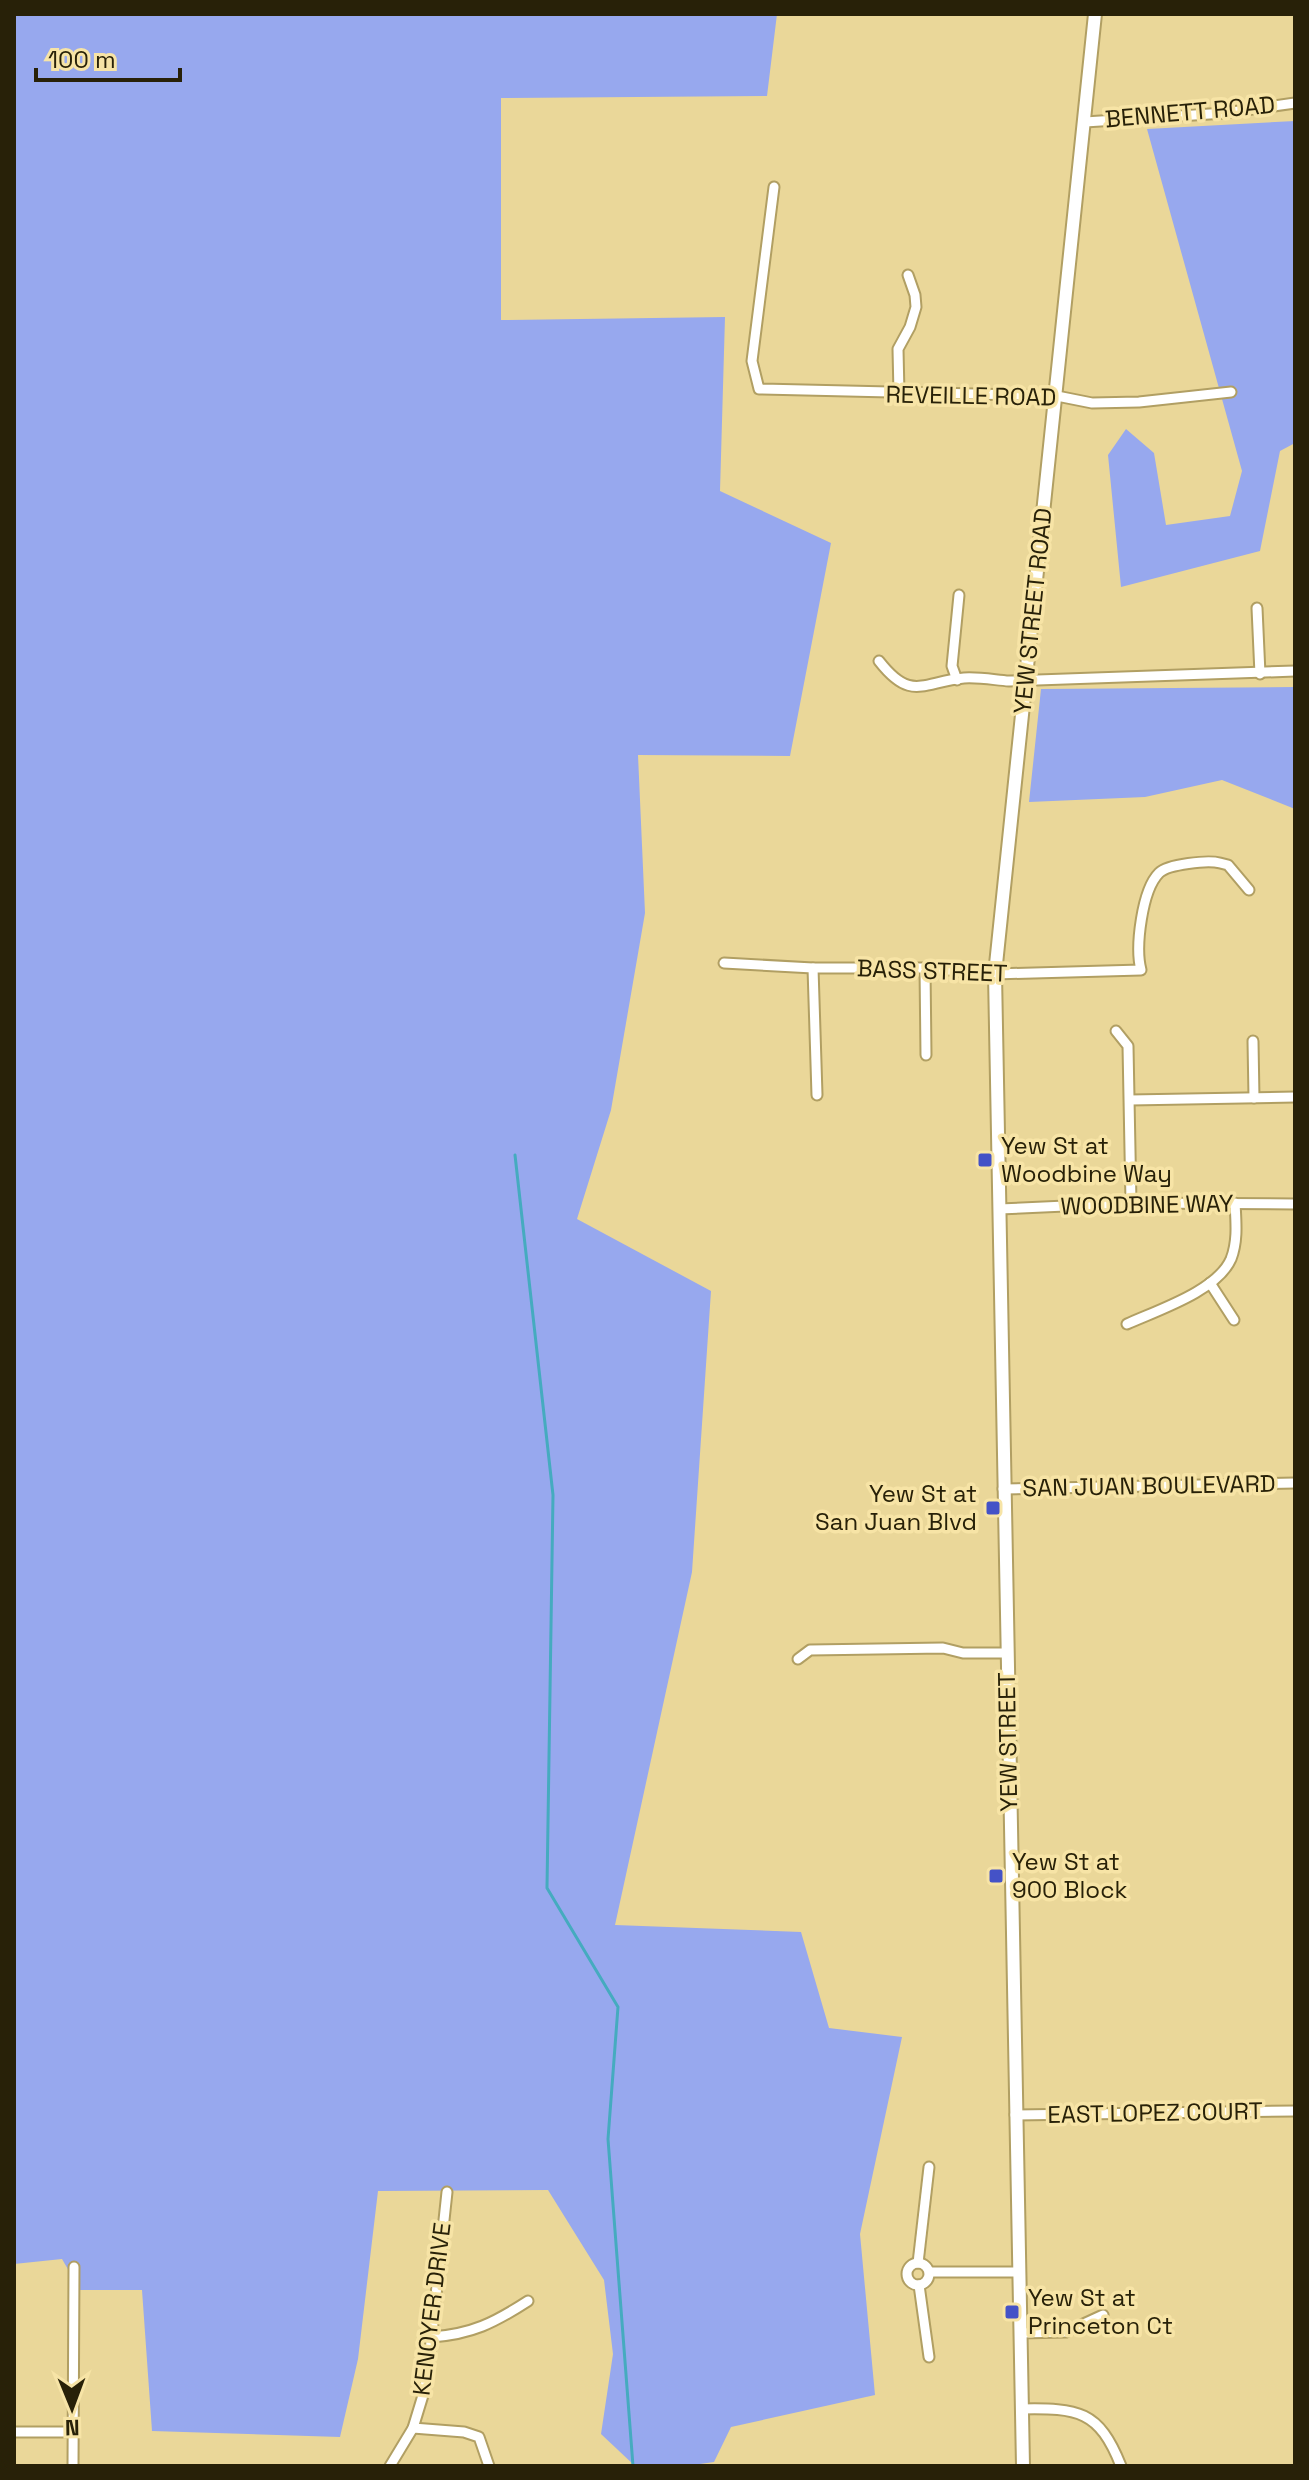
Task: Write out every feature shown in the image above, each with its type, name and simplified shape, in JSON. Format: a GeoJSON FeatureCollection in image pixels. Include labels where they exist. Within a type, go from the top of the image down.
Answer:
{"type":"FeatureCollection","features":[{"type":"Feature","properties":{"kind":"street","name":"YEW STREET ROAD"},"geometry":{"type":"LineString","coordinates":[[999,1209],[995,974],[1095,14]]}},
{"type":"Feature","properties":{"kind":"street","name":"BENNETT ROAD"},"geometry":{"type":"LineString","coordinates":[[1085,122],[1225,113],[1295,103]]}},
{"type":"Feature","properties":{"kind":"street","name":"REVEILLE ROAD"},"geometry":{"type":"LineString","coordinates":[[774,187],[752,361],[759,389],[1057,396],[1092,403],[1231,392]]}},
{"type":"Feature","properties":{"kind":"street"},"geometry":{"type":"LineString","coordinates":[[899,394],[898,349],[916,307],[908,275]]}},
{"type":"Feature","properties":{"kind":"street"},"geometry":{"type":"LineString","coordinates":[[957,680],[952,666],[959,595]]}},
{"type":"Feature","properties":{"kind":"street"},"geometry":{"type":"LineString","coordinates":[[1257,608],[1260,674]]}},
{"type":"Feature","properties":{"kind":"street"},"geometry":{"type":"LineString","coordinates":[[879,661],[898,683],[912,687],[957,680],[1295,671]]}},
{"type":"Feature","properties":{"kind":"street","name":"BASS STREET"},"geometry":{"type":"LineString","coordinates":[[724,963],[813,968],[925,968],[995,974],[1141,970],[1138,942],[1145,905],[1157,875],[1166,867],[1228,865],[1249,890]]}},
{"type":"Feature","properties":{"kind":"street"},"geometry":{"type":"LineString","coordinates":[[813,968],[817,1095]]}},
{"type":"Feature","properties":{"kind":"street"},"geometry":{"type":"LineString","coordinates":[[925,968],[926,1055]]}},
{"type":"Feature","properties":{"kind":"street"},"geometry":{"type":"LineString","coordinates":[[1116,1031],[1128,1046],[1131,1203]]}},
{"type":"Feature","properties":{"kind":"street"},"geometry":{"type":"LineString","coordinates":[[1253,1041],[1254,1098]]}},
{"type":"Feature","properties":{"kind":"street"},"geometry":{"type":"LineString","coordinates":[[1130,1100],[1295,1097]]}},
{"type":"Feature","properties":{"kind":"street","name":"WOODBINE WAY"},"geometry":{"type":"LineString","coordinates":[[999,1209],[1131,1203],[1295,1204]]}},
{"type":"Feature","properties":{"kind":"street"},"geometry":{"type":"LineString","coordinates":[[1127,1324],[1210,1283],[1231,1259],[1236,1239],[1235,1203]]}},
{"type":"Feature","properties":{"kind":"street","name":"YEW STREET"},"geometry":{"type":"LineString","coordinates":[[999,1209],[1023,2466]]}},
{"type":"Feature","properties":{"kind":"street"},"geometry":{"type":"LineString","coordinates":[[1210,1283],[1234,1320]]}},
{"type":"Feature","properties":{"kind":"street","name":"SAN JUAN BOULEVARD"},"geometry":{"type":"LineString","coordinates":[[1003,1489],[1295,1483]]}},
{"type":"Feature","properties":{"kind":"street"},"geometry":{"type":"LineString","coordinates":[[798,1659],[810,1650],[943,1648],[963,1653],[1006,1653]]}},
{"type":"Feature","properties":{"kind":"street","name":"EAST LOPEZ COURT"},"geometry":{"type":"LineString","coordinates":[[1015,2115],[1295,2111]]}},
{"type":"Feature","properties":{"kind":"street"},"geometry":{"type":"LineString","coordinates":[[918,2263],[929,2167]]}},
{"type":"Feature","properties":{"kind":"street","name":"KENOYER DRIVE"},"geometry":{"type":"LineString","coordinates":[[390,2466],[413,2428],[424,2392],[447,2192]]}},
{"type":"Feature","properties":{"kind":"street"},"geometry":{"type":"LineString","coordinates":[[918,2263],[929,2272],[927,2281],[919,2285],[913,2284],[907,2276],[909,2267],[918,2263]]}},
{"type":"Feature","properties":{"kind":"street"},"geometry":{"type":"LineString","coordinates":[[73,2466],[74,2267]]}},
{"type":"Feature","properties":{"kind":"street"},"geometry":{"type":"LineString","coordinates":[[929,2272],[1019,2272]]}},
{"type":"Feature","properties":{"kind":"street"},"geometry":{"type":"LineString","coordinates":[[919,2285],[929,2357]]}},
{"type":"Feature","properties":{"kind":"street"},"geometry":{"type":"LineString","coordinates":[[432,2337],[467,2333],[493,2323],[528,2301]]}},
{"type":"Feature","properties":{"kind":"street"},"geometry":{"type":"LineString","coordinates":[[1020,2333],[1066,2332],[1103,2315]]}},
{"type":"Feature","properties":{"kind":"street"},"geometry":{"type":"LineString","coordinates":[[1021,2409],[1078,2413],[1097,2423],[1111,2440],[1121,2466]]}},
{"type":"Feature","properties":{"kind":"street"},"geometry":{"type":"LineString","coordinates":[[413,2428],[454,2431],[479,2437],[489,2466]]}},
{"type":"Feature","properties":{"kind":"street"},"geometry":{"type":"LineString","coordinates":[[14,2432],[73,2432]]}},
{"type":"Feature","properties":{"kind":"shaded area"},"geometry":{"type":"Polygon","coordinates":[[[14,14],[777,14],[767,96],[501,98],[501,320],[725,317],[720,491],[831,543],[790,756],[638,755],[645,913],[611,1110],[577,1219],[711,1291],[692,1572],[615,1925],[801,1932],[829,2028],[902,2037],[860,2234],[875,2395],[731,2427],[714,2462],[686,2466],[635,2466],[601,2434],[613,2354],[604,2280],[548,2190],[378,2191],[358,2359],[340,2437],[152,2431],[142,2290],[80,2290],[62,2259],[14,2264],[14,14]]]}},
{"type":"Feature","properties":{"kind":"shaded area"},"geometry":{"type":"Polygon","coordinates":[[[1295,121],[1295,443],[1280,451],[1260,551],[1121,587],[1108,455],[1126,429],[1154,453],[1166,525],[1230,516],[1242,471],[1147,129],[1295,121]]]}},
{"type":"Feature","properties":{"kind":"shaded area"},"geometry":{"type":"Polygon","coordinates":[[[1295,687],[1295,809],[1222,780],[1145,797],[1029,802],[1041,689],[1295,687]]]}},
{"type":"Feature","properties":{"kind":"waterway"},"geometry":{"type":"LineString","coordinates":[[515,1155],[553,1495],[547,1888],[618,2007],[608,2139],[633,2466]]}},
{"type":"Feature","properties":{"kind":"place","name":"Yew St at Woodbine Way"},"geometry":{"type":"Point","coordinates":[985,1160]}},
{"type":"Feature","properties":{"kind":"place","name":"Yew St at San Juan Blvd"},"geometry":{"type":"Point","coordinates":[993,1508]}},
{"type":"Feature","properties":{"kind":"place","name":"Yew St at 900 Block"},"geometry":{"type":"Point","coordinates":[996,1876]}},
{"type":"Feature","properties":{"kind":"place","name":"Yew St at Princeton Ct"},"geometry":{"type":"Point","coordinates":[1012,2312]}}]}
